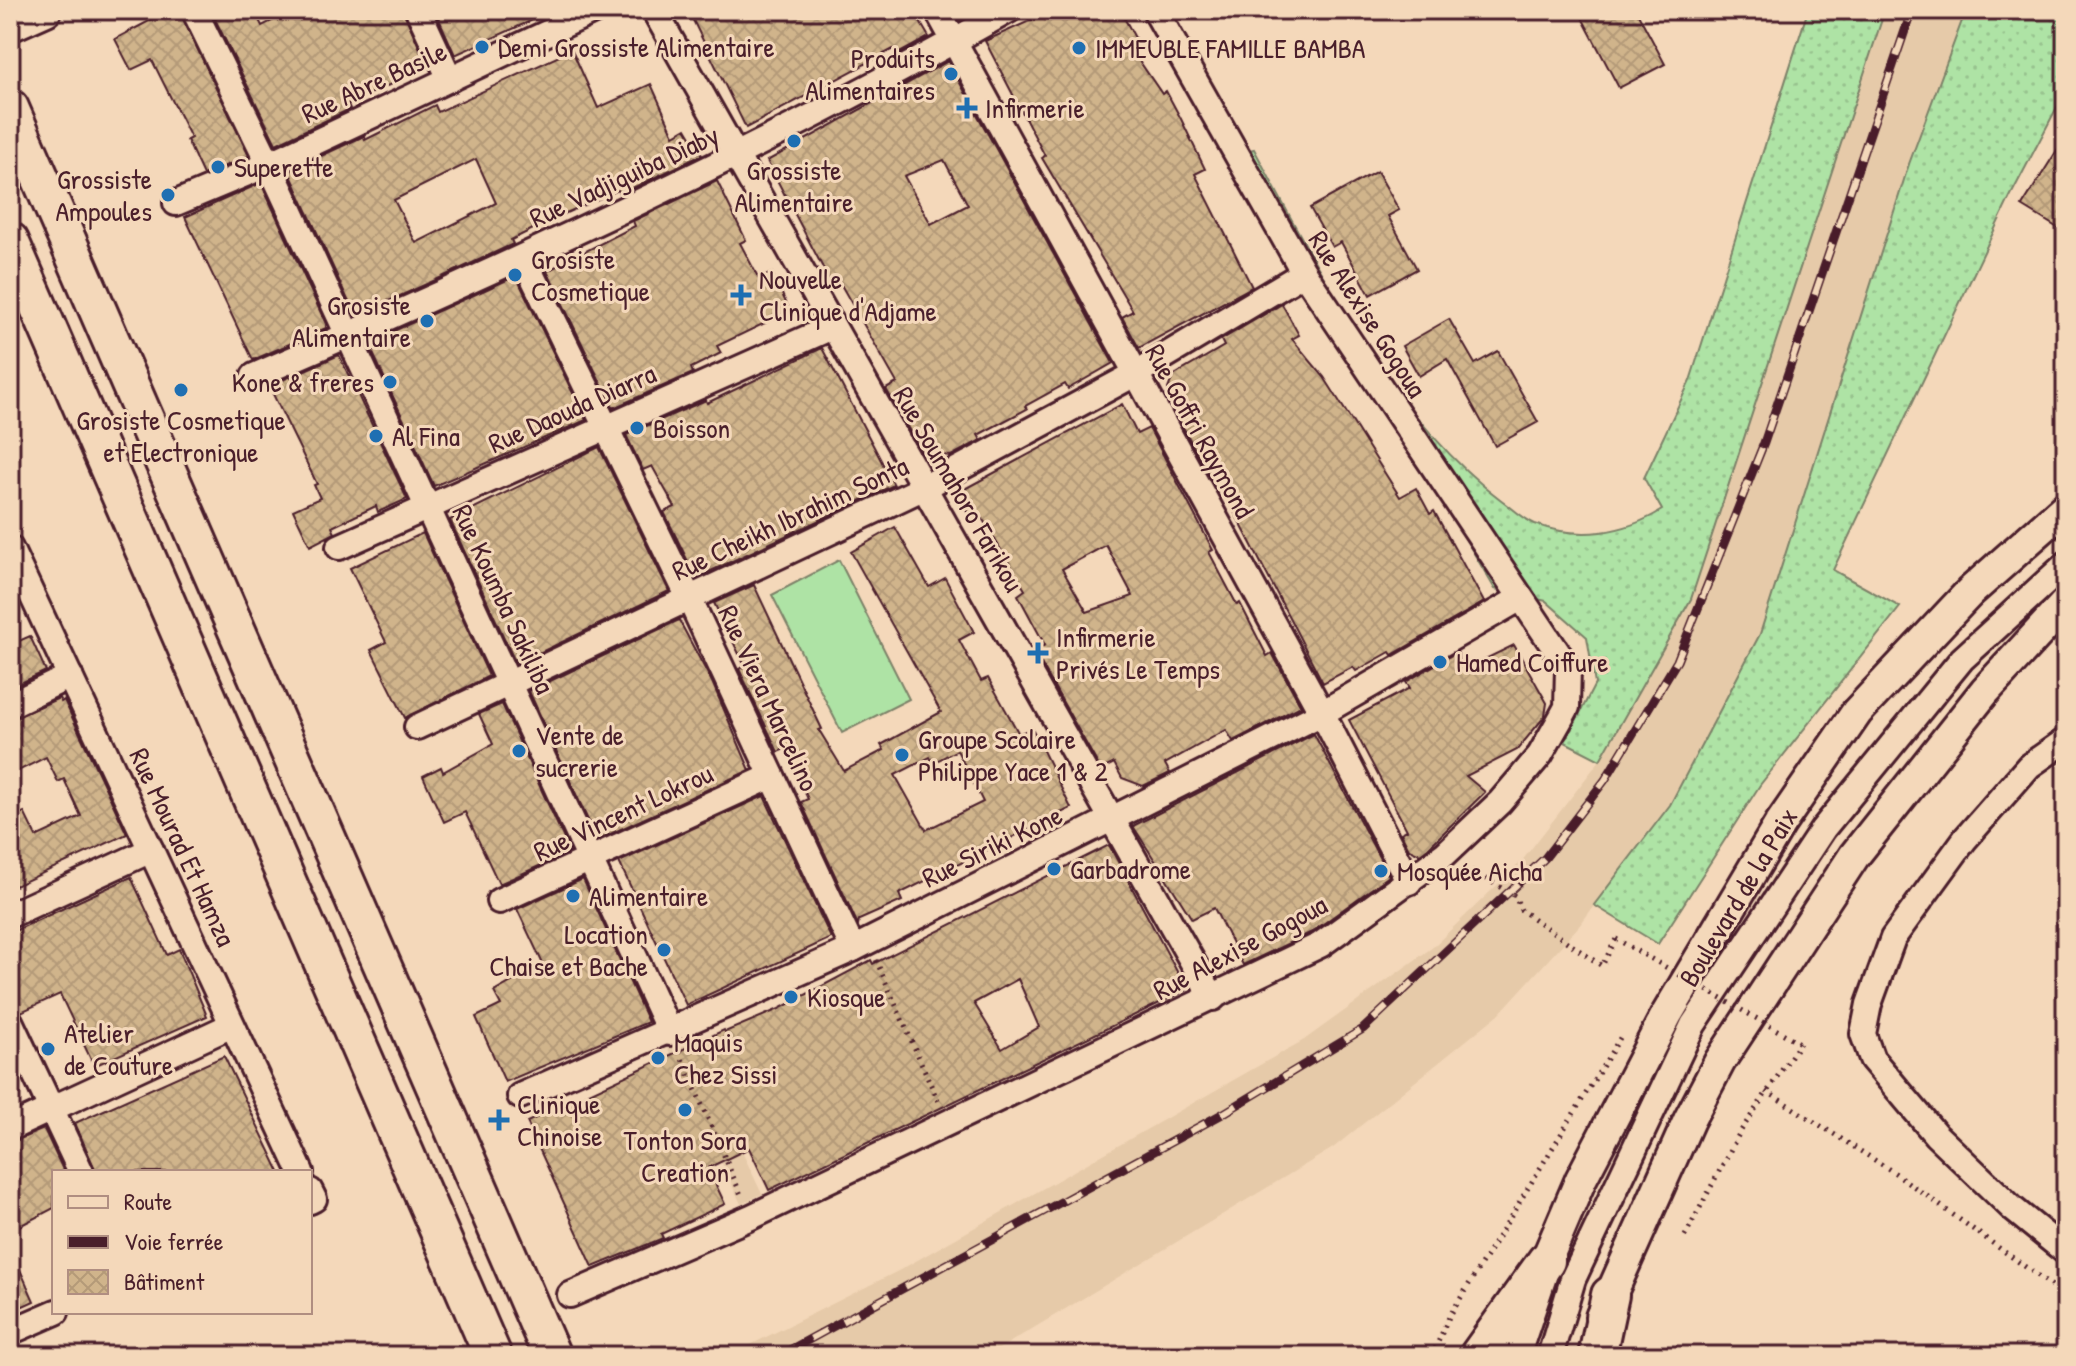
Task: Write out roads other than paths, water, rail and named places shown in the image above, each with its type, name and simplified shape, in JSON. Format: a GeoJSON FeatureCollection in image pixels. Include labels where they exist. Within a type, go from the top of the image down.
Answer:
{"type":"FeatureCollection","features":[{"type":"Feature","properties":{"kind":"highway"},"geometry":{"type":"LineString","coordinates":[[10,108],[552,1356]]}},
{"type":"Feature","properties":{"kind":"highway"},"geometry":{"type":"LineString","coordinates":[[10,241],[493,1356]]}},
{"type":"Feature","properties":{"kind":"highway"},"geometry":{"type":"LineString","coordinates":[[1478,1356],[1559,1270]]}},
{"type":"Feature","properties":{"kind":"highway"},"geometry":{"type":"LineString","coordinates":[[1597,1356],[1610,1295]]}},
{"type":"Feature","properties":{"kind":"main road"},"geometry":{"type":"LineString","coordinates":[[10,26],[46,10]]}},
{"type":"Feature","properties":{"kind":"main road"},"geometry":{"type":"LineString","coordinates":[[2024,542],[2066,490]]}},
{"type":"Feature","properties":{"kind":"main road","name":"Boulevard de la Paix"},"geometry":{"type":"LineString","coordinates":[[1514,1356],[1559,1270],[1581,1179],[1667,1014],[1780,824],[1857,712],[1970,592],[2066,507]]}},
{"type":"Feature","properties":{"kind":"main road"},"geometry":{"type":"LineString","coordinates":[[1585,1356],[1610,1295],[1720,1061],[1854,856],[1985,691],[2066,603]]}},
{"type":"Feature","properties":{"kind":"street","name":"Rue Koumba Sakiliba"},"geometry":{"type":"LineString","coordinates":[[194,10],[511,684],[670,1033]]}},
{"type":"Feature","properties":{"kind":"street"},"geometry":{"type":"LineString","coordinates":[[418,10],[450,79]]}},
{"type":"Feature","properties":{"kind":"street","name":"Rue Abre Basile"},"geometry":{"type":"LineString","coordinates":[[176,203],[269,164],[596,10]]}},
{"type":"Feature","properties":{"kind":"street","name":"Rue Soumahoro Farikou"},"geometry":{"type":"LineString","coordinates":[[654,10],[1213,998]]}},
{"type":"Feature","properties":{"kind":"street","name":"Rue Goffri Raymond"},"geometry":{"type":"LineString","coordinates":[[937,10],[1322,713],[1409,882]]}},
{"type":"Feature","properties":{"kind":"street","name":"Rue Vadjiguiba Diaby"},"geometry":{"type":"LineString","coordinates":[[254,376],[523,257],[735,157],[1009,10]]}},
{"type":"Feature","properties":{"kind":"street","name":"Rue Alexise Gogoua"},"geometry":{"type":"LineString","coordinates":[[570,1295],[751,1217],[1320,945],[1445,854],[1500,802],[1540,755],[1567,707],[1568,668],[1304,273],[1155,10]]}},
{"type":"Feature","properties":{"kind":"street","name":"Rue Viera Marcelino"},"geometry":{"type":"LineString","coordinates":[[523,257],[772,776],[860,945]]}},
{"type":"Feature","properties":{"kind":"street","name":"Rue Cheikh Ibrahim Sonta"},"geometry":{"type":"LineString","coordinates":[[417,727],[925,487],[1135,374],[1304,273]]}},
{"type":"Feature","properties":{"kind":"street","name":"Rue Daouda Diarra"},"geometry":{"type":"LineString","coordinates":[[339,547],[606,425],[832,327]]}},
{"type":"Feature","properties":{"kind":"street","name":"Rue Mourad Et Hamza"},"geometry":{"type":"LineString","coordinates":[[10,548],[300,1170]]}},
{"type":"Feature","properties":{"kind":"street","name":"Boulevard de la Paix"},"geometry":{"type":"LineString","coordinates":[[1550,1356],[1559,1270],[1693,1025],[1823,829],[1962,659],[2066,564]]}},
{"type":"Feature","properties":{"kind":"street","name":"Rue Siriki Kone"},"geometry":{"type":"LineString","coordinates":[[520,1096],[670,1033],[860,945],[1322,713],[1519,599]]}},
{"type":"Feature","properties":{"kind":"street"},"geometry":{"type":"LineString","coordinates":[[10,705],[70,676]]}},
{"type":"Feature","properties":{"kind":"street"},"geometry":{"type":"LineString","coordinates":[[2066,740],[2020,776],[1965,839],[1893,938],[1869,1004],[1863,1034],[1872,1059],[1936,1135],[2013,1209],[2066,1252]]}},
{"type":"Feature","properties":{"kind":"street","name":"Rue Vincent Lokrou"},"geometry":{"type":"LineString","coordinates":[[499,901],[772,776]]}},
{"type":"Feature","properties":{"kind":"street"},"geometry":{"type":"LineString","coordinates":[[10,915],[151,850]]}},
{"type":"Feature","properties":{"kind":"street"},"geometry":{"type":"LineString","coordinates":[[10,1021],[49,1110],[80,1170]]}},
{"type":"Feature","properties":{"kind":"street"},"geometry":{"type":"LineString","coordinates":[[10,1128],[232,1025]]}},
{"type":"Feature","properties":{"kind":"street"},"geometry":{"type":"LineString","coordinates":[[1530,1356],[1559,1270]]}},
{"type":"Feature","properties":{"kind":"street"},"geometry":{"type":"LineString","coordinates":[[10,1332],[52,1314]]}},
{"type":"Feature","properties":{"kind":"railway"},"geometry":{"type":"LineString","coordinates":[[779,1356],[1224,1113],[1363,1029],[1545,858],[1605,780],[1677,661],[1764,443],[1912,10]]}},
{"type":"Feature","properties":{"kind":"place","name":"Demi Grossiste Alimentaire"},"geometry":{"type":"Point","coordinates":[482,47]}},
{"type":"Feature","properties":{"kind":"place","name":"IMMEUBLE FAMILLE BAMBA"},"geometry":{"type":"Point","coordinates":[1079,48]}},
{"type":"Feature","properties":{"kind":"place","name":"Produits Alimentaires"},"geometry":{"type":"Point","coordinates":[951,74]}},
{"type":"Feature","properties":{"kind":"place","name":"Infirmerie"},"geometry":{"type":"Point","coordinates":[967,108]}},
{"type":"Feature","properties":{"kind":"place","name":"Grossiste Alimentaire"},"geometry":{"type":"Point","coordinates":[794,141]}},
{"type":"Feature","properties":{"kind":"place","name":"Superette"},"geometry":{"type":"Point","coordinates":[218,167]}},
{"type":"Feature","properties":{"kind":"place","name":"Grossiste Ampoules"},"geometry":{"type":"Point","coordinates":[168,195]}},
{"type":"Feature","properties":{"kind":"place","name":"Grosiste Cosmetique"},"geometry":{"type":"Point","coordinates":[515,275]}},
{"type":"Feature","properties":{"kind":"place","name":"Nouvelle Clinique d'Adjame"},"geometry":{"type":"Point","coordinates":[741,295]}},
{"type":"Feature","properties":{"kind":"place","name":"Grosiste Alimentaire"},"geometry":{"type":"Point","coordinates":[427,321]}},
{"type":"Feature","properties":{"kind":"place","name":"Kone & freres"},"geometry":{"type":"Point","coordinates":[390,382]}},
{"type":"Feature","properties":{"kind":"place","name":"Grosiste Cosmetique et Electronique"},"geometry":{"type":"Point","coordinates":[181,390]}},
{"type":"Feature","properties":{"kind":"place","name":"Boisson"},"geometry":{"type":"Point","coordinates":[637,428]}},
{"type":"Feature","properties":{"kind":"place","name":"Al Fina"},"geometry":{"type":"Point","coordinates":[376,436]}},
{"type":"Feature","properties":{"kind":"place","name":"Infirmerie Privés Le Temps"},"geometry":{"type":"Point","coordinates":[1038,653]}},
{"type":"Feature","properties":{"kind":"place","name":"Hamed Coiffure"},"geometry":{"type":"Point","coordinates":[1440,662]}},
{"type":"Feature","properties":{"kind":"place","name":"Vente de sucrerie"},"geometry":{"type":"Point","coordinates":[519,751]}},
{"type":"Feature","properties":{"kind":"place","name":"Groupe Scolaire Philippe Yace 1 & 2"},"geometry":{"type":"Point","coordinates":[902,755]}},
{"type":"Feature","properties":{"kind":"place","name":"Garbadrome"},"geometry":{"type":"Point","coordinates":[1054,869]}},
{"type":"Feature","properties":{"kind":"place","name":"Mosquée Aicha"},"geometry":{"type":"Point","coordinates":[1381,871]}},
{"type":"Feature","properties":{"kind":"place","name":"Alimentaire"},"geometry":{"type":"Point","coordinates":[573,896]}},
{"type":"Feature","properties":{"kind":"place","name":"Location Chaise et Bache"},"geometry":{"type":"Point","coordinates":[664,950]}},
{"type":"Feature","properties":{"kind":"place","name":"Kiosque"},"geometry":{"type":"Point","coordinates":[791,997]}},
{"type":"Feature","properties":{"kind":"place","name":"Atelier de Couture"},"geometry":{"type":"Point","coordinates":[48,1049]}},
{"type":"Feature","properties":{"kind":"place","name":"Maquis Chez Sissi"},"geometry":{"type":"Point","coordinates":[658,1058]}},
{"type":"Feature","properties":{"kind":"place","name":"Tonton Sora Creation"},"geometry":{"type":"Point","coordinates":[685,1110]}},
{"type":"Feature","properties":{"kind":"place","name":"Clinique Chinoise"},"geometry":{"type":"Point","coordinates":[499,1120]}}]}
